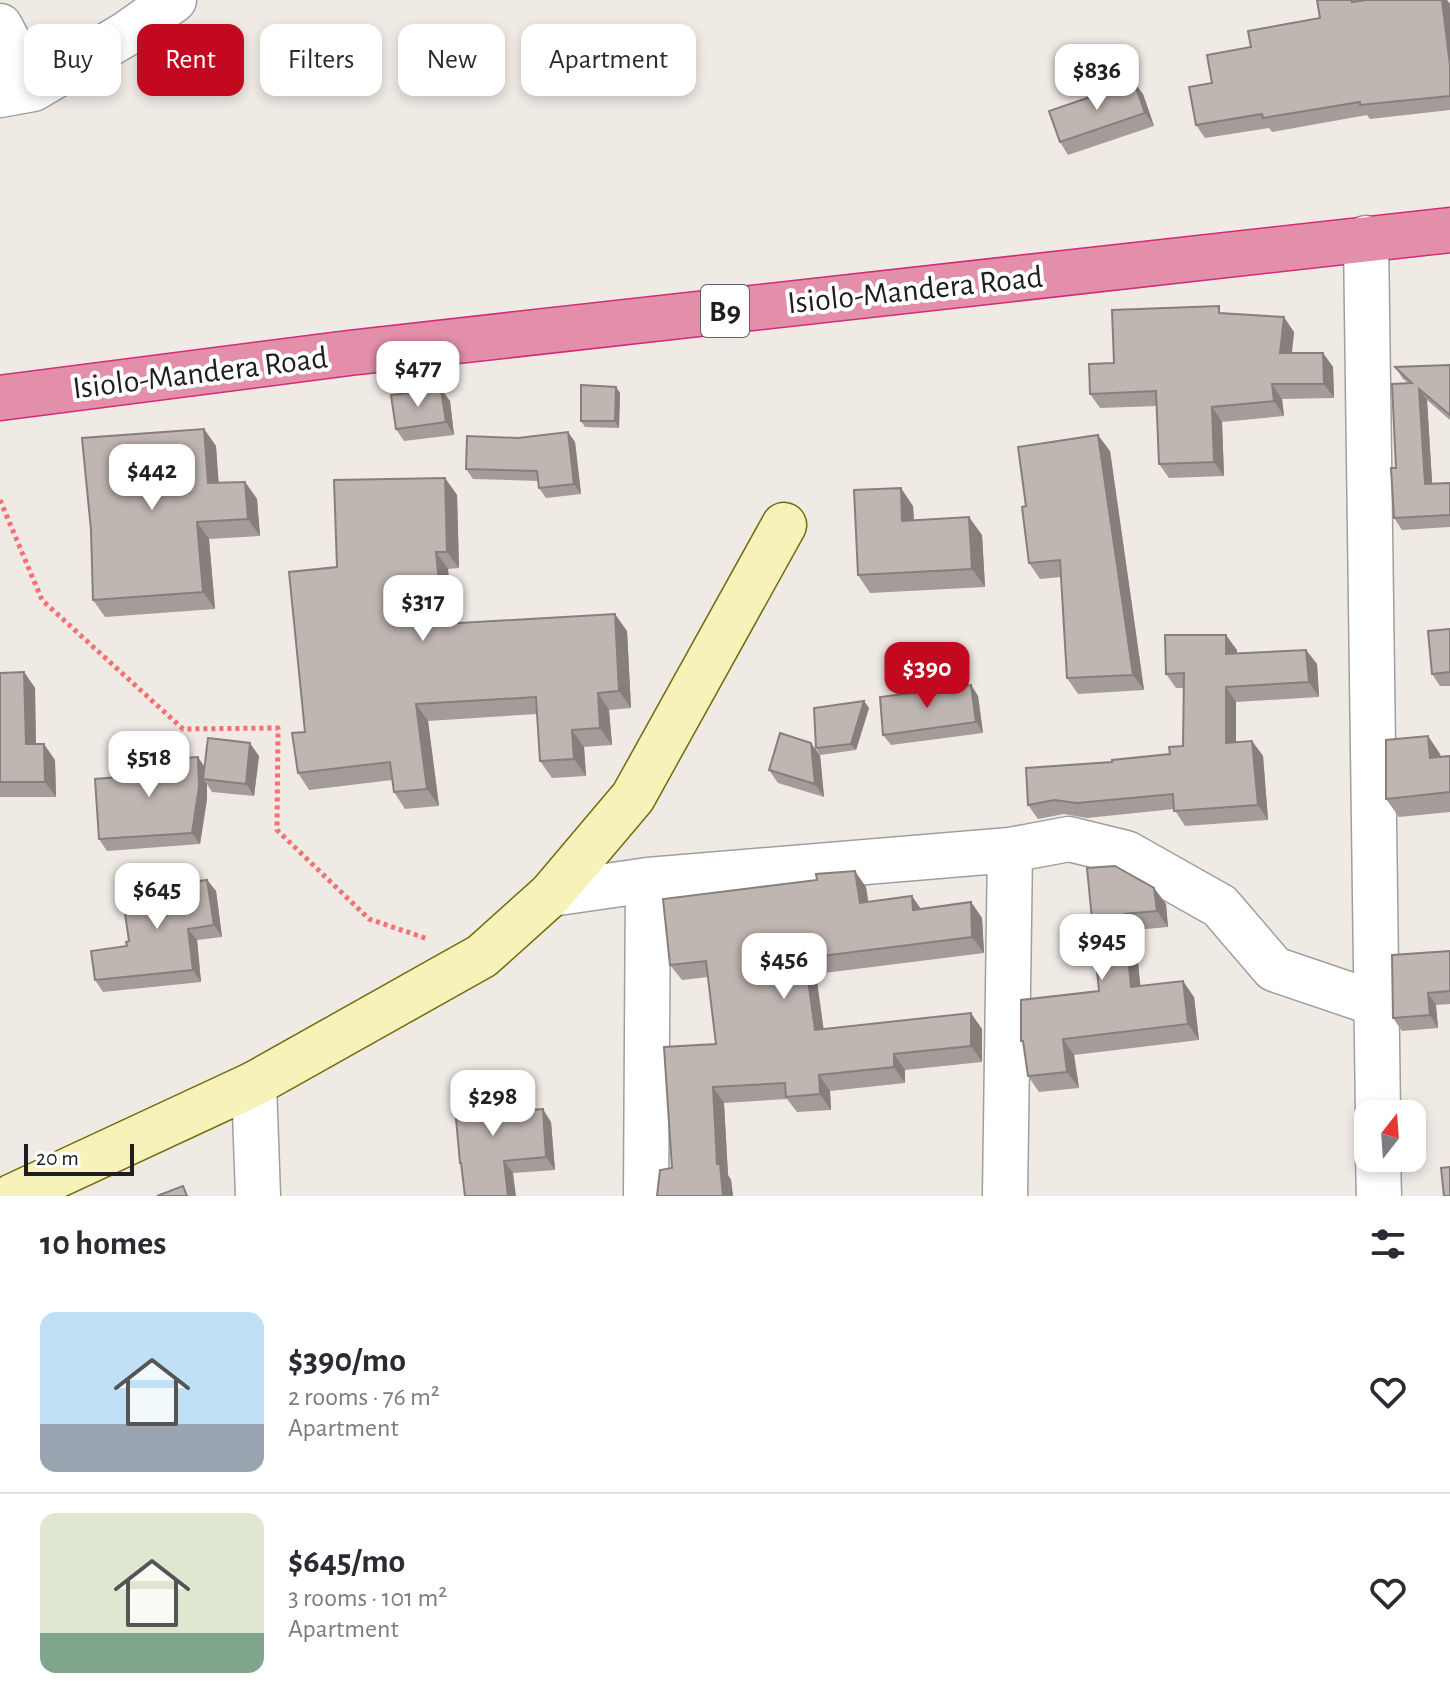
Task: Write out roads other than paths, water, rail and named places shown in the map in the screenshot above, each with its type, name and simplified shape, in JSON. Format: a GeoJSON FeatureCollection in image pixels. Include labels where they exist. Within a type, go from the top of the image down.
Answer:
{"type":"FeatureCollection","features":[{"type":"Feature","properties":{"kind":"highway","name":"Isiolo-Mandera Road"},"geometry":{"type":"LineString","coordinates":[[0,398],[349,353],[1450,230]]}},
{"type":"Feature","properties":{"kind":"main road"},"geometry":{"type":"LineString","coordinates":[[36,1191],[254,1084],[482,956],[551,894],[633,797],[784,525]]}},
{"type":"Feature","properties":{"kind":"street"},"geometry":{"type":"LineString","coordinates":[[0,26],[17,92],[126,34],[174,0]]}},
{"type":"Feature","properties":{"kind":"street"},"geometry":{"type":"LineString","coordinates":[[1366,238],[1378,1100]]}},
{"type":"Feature","properties":{"kind":"street"},"geometry":{"type":"LineString","coordinates":[[551,894],[648,880],[1010,850],[1069,839],[1126,853],[1220,906],[1274,969],[1377,1004]]}},
{"type":"Feature","properties":{"kind":"street"},"geometry":{"type":"LineString","coordinates":[[1005,1196],[1010,850]]}},
{"type":"Feature","properties":{"kind":"street"},"geometry":{"type":"LineString","coordinates":[[646,1196],[648,880]]}},
{"type":"Feature","properties":{"kind":"street"},"geometry":{"type":"LineString","coordinates":[[254,1084],[258,1196]]}},
{"type":"Feature","properties":{"kind":"street"},"geometry":{"type":"LineString","coordinates":[[1378,1172],[1379,1196]]}}]}
